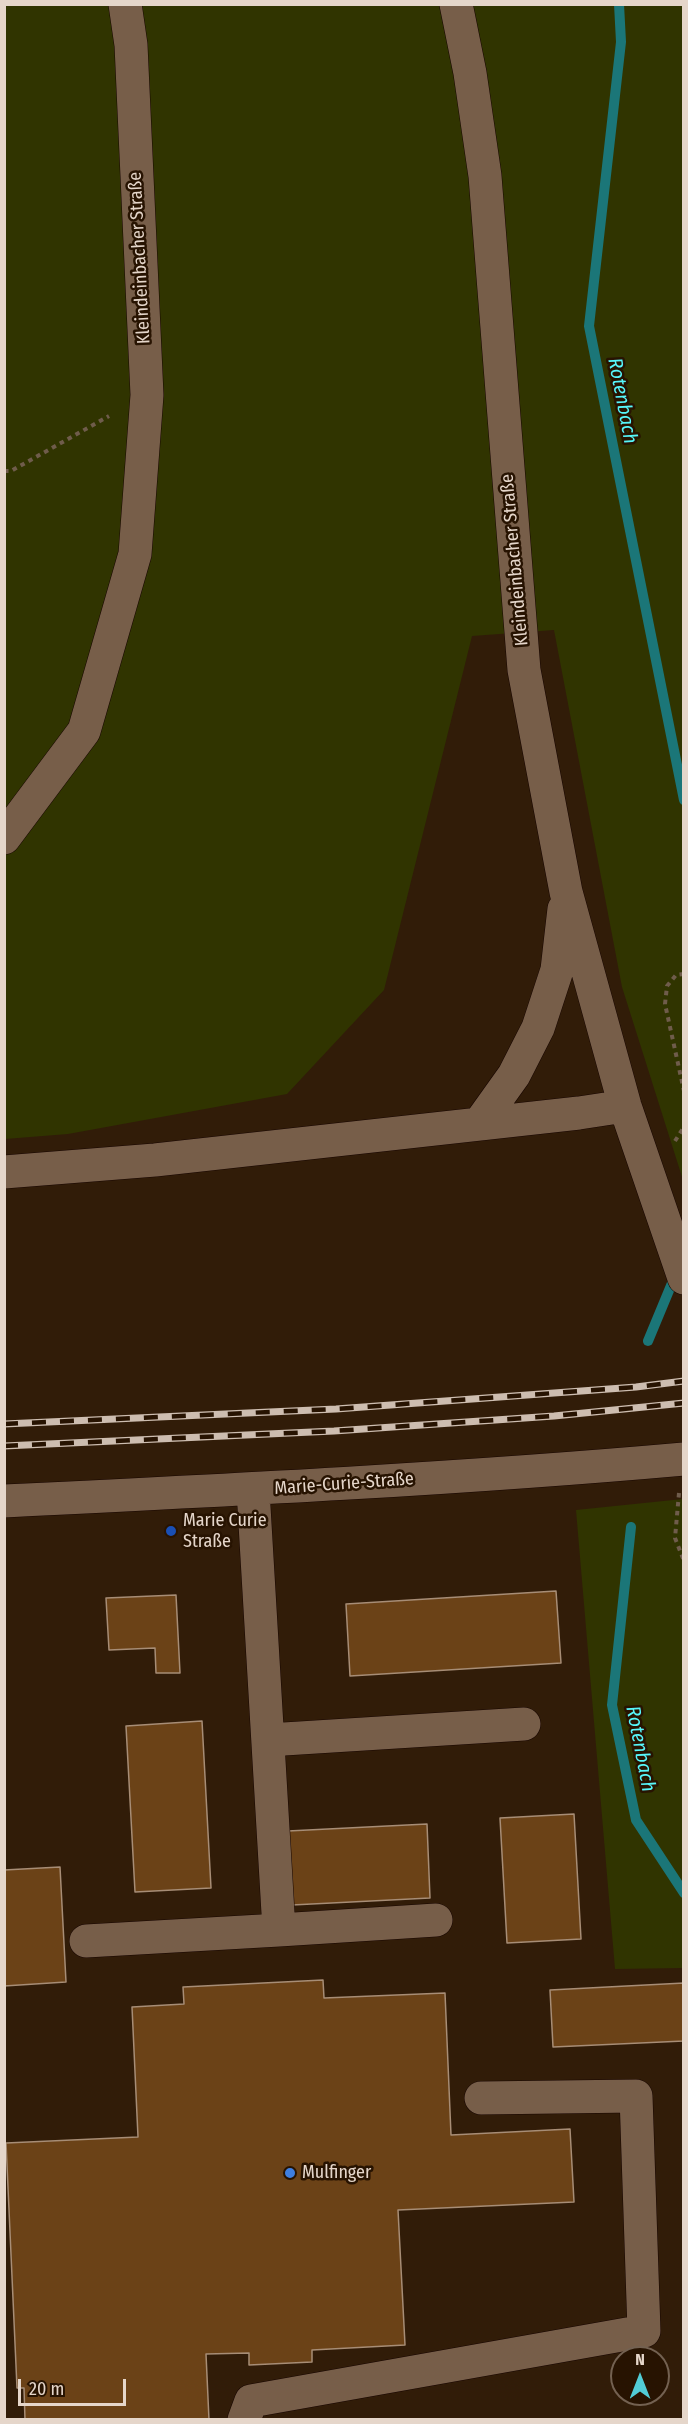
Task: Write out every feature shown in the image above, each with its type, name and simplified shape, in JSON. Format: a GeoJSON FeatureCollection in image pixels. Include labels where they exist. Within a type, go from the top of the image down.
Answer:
{"type":"FeatureCollection","features":[{"type":"Feature","properties":{"kind":"street","name":"Kleindeinbacher Straße"},"geometry":{"type":"LineString","coordinates":[[4,838],[84,731],[135,554],[147,395],[131,45],[125,4]]}},
{"type":"Feature","properties":{"kind":"street","name":"Kleindeinbacher Straße"},"geometry":{"type":"LineString","coordinates":[[456,4],[470,73],[485,176],[524,670],[566,892],[625,1106],[684,1278]]}},
{"type":"Feature","properties":{"kind":"street"},"geometry":{"type":"LineString","coordinates":[[479,1124],[514,1075],[538,1028],[557,970],[566,892]]}},
{"type":"Feature","properties":{"kind":"street"},"geometry":{"type":"LineString","coordinates":[[4,1172],[155,1160],[625,1106]]}},
{"type":"Feature","properties":{"kind":"street","name":"Marie-Curie-Straße"},"geometry":{"type":"LineString","coordinates":[[4,1501],[253,1490],[585,1468],[682,1459]]}},
{"type":"Feature","properties":{"kind":"street"},"geometry":{"type":"LineString","coordinates":[[253,1490],[279,1930]]}},
{"type":"Feature","properties":{"kind":"street"},"geometry":{"type":"LineString","coordinates":[[268,1740],[524,1724]]}},
{"type":"Feature","properties":{"kind":"street"},"geometry":{"type":"LineString","coordinates":[[86,1941],[436,1920]]}},
{"type":"Feature","properties":{"kind":"street"},"geometry":{"type":"LineString","coordinates":[[244,2420],[251,2401],[644,2331],[636,2096],[481,2098]]}},
{"type":"Feature","properties":{"kind":"path"},"geometry":{"type":"LineString","coordinates":[[4,471],[11,471],[147,395]]}},
{"type":"Feature","properties":{"kind":"path"},"geometry":{"type":"LineString","coordinates":[[684,974],[676,975],[667,986],[665,1004],[684,1091]]}},
{"type":"Feature","properties":{"kind":"path"},"geometry":{"type":"LineString","coordinates":[[682,1459],[675,1538],[684,1561]]}},
{"type":"Feature","properties":{"kind":"green space"},"geometry":{"type":"Polygon","coordinates":[[[5,5],[683,5],[683,1180],[622,987],[554,630],[472,636],[384,990],[287,1094],[68,1134],[5,1139],[5,5]]]}},
{"type":"Feature","properties":{"kind":"green space"},"geometry":{"type":"Polygon","coordinates":[[[683,1499],[683,1968],[615,1969],[576,1510],[683,1499]]]}},
{"type":"Feature","properties":{"kind":"building"},"geometry":{"type":"Polygon","coordinates":[[[556,1591],[561,1663],[350,1676],[346,1604],[556,1591]]]}},
{"type":"Feature","properties":{"kind":"building"},"geometry":{"type":"Polygon","coordinates":[[[176,1595],[180,1673],[156,1673],[155,1648],[109,1650],[106,1598],[176,1595]]]}},
{"type":"Feature","properties":{"kind":"building"},"geometry":{"type":"Polygon","coordinates":[[[202,1721],[211,1888],[135,1892],[126,1726],[202,1721]]]}},
{"type":"Feature","properties":{"kind":"building"},"geometry":{"type":"Polygon","coordinates":[[[574,1814],[581,1939],[507,1943],[500,1818],[574,1814]]]}},
{"type":"Feature","properties":{"kind":"building"},"geometry":{"type":"Polygon","coordinates":[[[427,1824],[430,1898],[292,1905],[288,1831],[427,1824]]]}},
{"type":"Feature","properties":{"kind":"building"},"geometry":{"type":"Polygon","coordinates":[[[60,1867],[66,1982],[4,1986],[4,1870],[60,1867]]]}},
{"type":"Feature","properties":{"kind":"building","name":"Mulfinger"},"geometry":{"type":"Polygon","coordinates":[[[323,1980],[324,1998],[445,1993],[451,2135],[570,2129],[574,2202],[398,2210],[405,2345],[312,2350],[312,2362],[249,2365],[249,2353],[206,2354],[209,2420],[25,2420],[24,2388],[17,2388],[6,2143],[138,2137],[132,2007],[184,2004],[183,1987],[323,1980]]]}},
{"type":"Feature","properties":{"kind":"building"},"geometry":{"type":"Polygon","coordinates":[[[684,1983],[684,2041],[553,2047],[550,1990],[684,1983]]]}},
{"type":"Feature","properties":{"kind":"waterway","name":"Rotenbach"},"geometry":{"type":"LineString","coordinates":[[619,4],[621,42],[589,326],[684,800]]}},
{"type":"Feature","properties":{"kind":"waterway","name":"Rotenbach"},"geometry":{"type":"LineString","coordinates":[[648,1341],[675,1276]]}},
{"type":"Feature","properties":{"kind":"waterway","name":"Rotenbach"},"geometry":{"type":"LineString","coordinates":[[631,1527],[612,1705],[636,1820],[684,1893]]}},
{"type":"Feature","properties":{"kind":"railway"},"geometry":{"type":"LineString","coordinates":[[4,1424],[336,1409],[636,1387],[684,1381]]}},
{"type":"Feature","properties":{"kind":"railway"},"geometry":{"type":"LineString","coordinates":[[4,1446],[334,1431],[554,1416],[684,1403]]}},
{"type":"Feature","properties":{"kind":"place","name":"Marie Curie Straße"},"geometry":{"type":"Point","coordinates":[171,1531]}},
{"type":"Feature","properties":{"kind":"place","name":"Mulfinger"},"geometry":{"type":"Point","coordinates":[290,2173]}}]}
